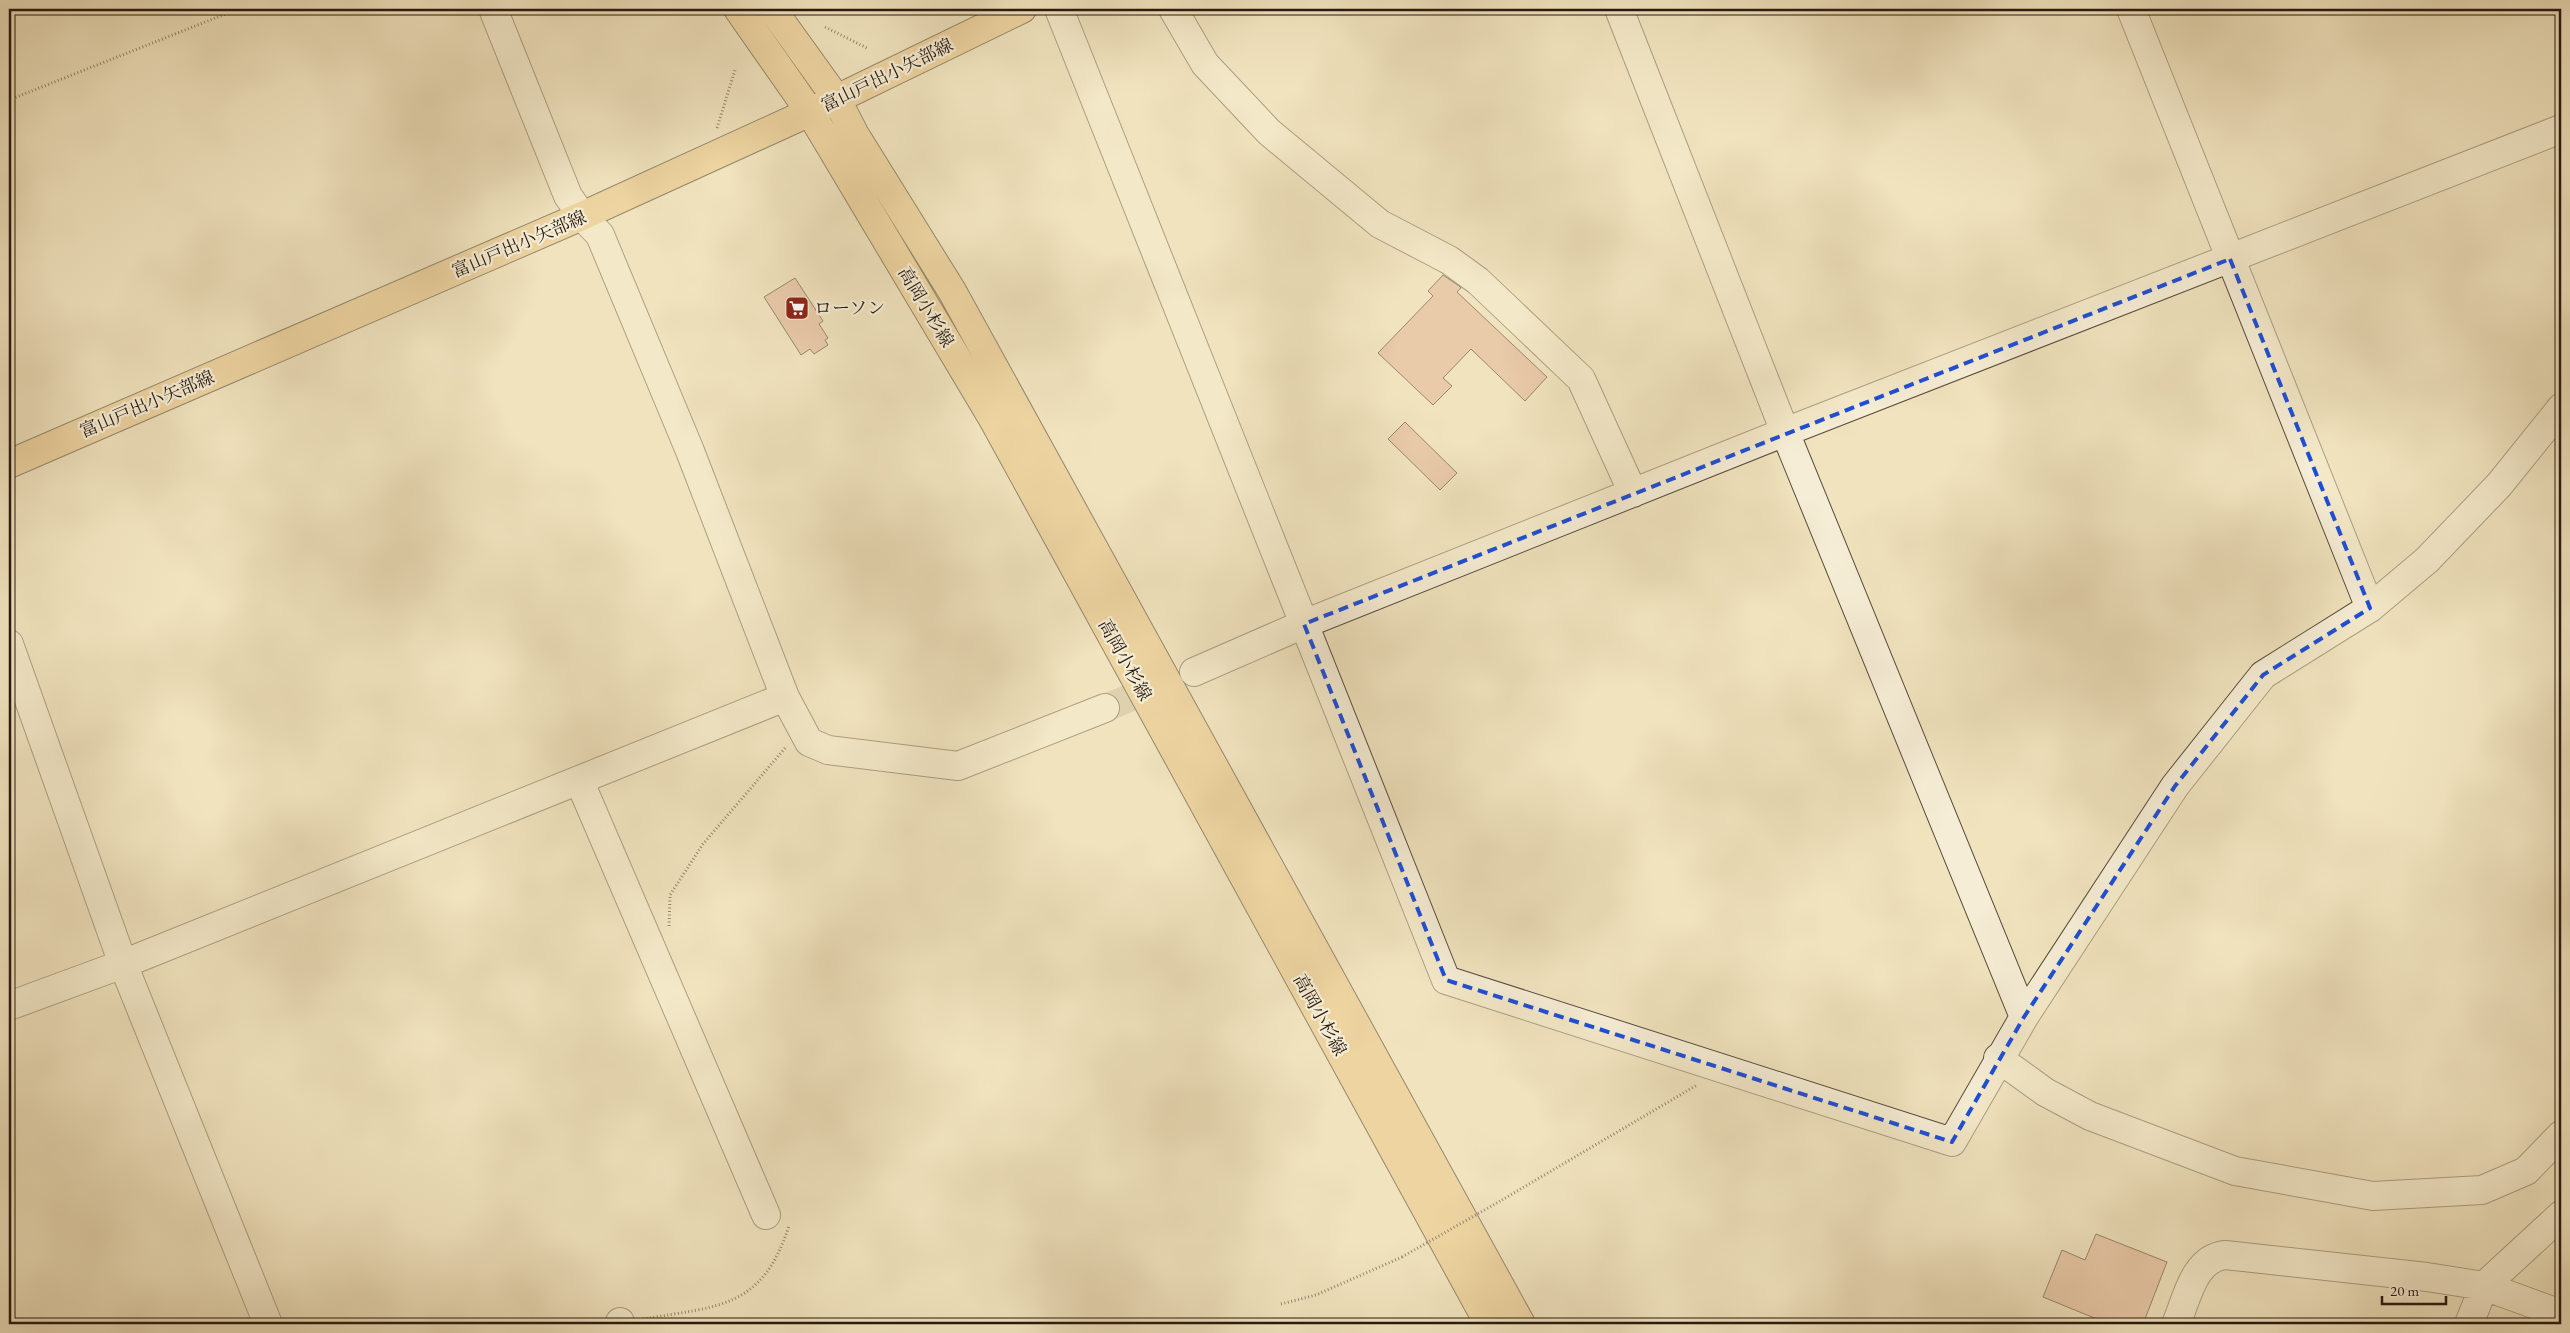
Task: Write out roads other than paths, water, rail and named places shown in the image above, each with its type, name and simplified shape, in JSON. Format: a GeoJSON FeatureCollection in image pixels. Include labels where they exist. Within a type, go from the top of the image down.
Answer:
{"type":"FeatureCollection","features":[{"type":"Feature","properties":{"kind":"main road","name":"高岡小杉線"},"geometry":{"type":"LineString","coordinates":[[738,9],[810,112],[993,419],[1489,1324]]}},
{"type":"Feature","properties":{"kind":"main road","name":"高岡小杉線"},"geometry":{"type":"LineString","coordinates":[[772,9],[836,98],[856,135],[952,291],[1521,1324]]}},
{"type":"Feature","properties":{"kind":"main road","name":"富山戸出小矢部線"},"geometry":{"type":"LineString","coordinates":[[9,464],[582,216],[810,112],[1022,9]]}},
{"type":"Feature","properties":{"kind":"street"},"geometry":{"type":"LineString","coordinates":[[492,9],[568,196],[582,216],[600,235],[690,451],[785,697],[809,742],[828,750],[958,766],[1105,708]]}},
{"type":"Feature","properties":{"kind":"street"},"geometry":{"type":"LineString","coordinates":[[1059,9],[1446,980],[1952,1142],[1998,1058],[2175,786],[2262,675],[2370,608],[2426,560],[2500,486],[2561,408]]}},
{"type":"Feature","properties":{"kind":"street"},"geometry":{"type":"LineString","coordinates":[[1173,9],[1206,64],[1269,132],[1380,224],[1449,260],[1478,281],[1581,379],[1633,493]]}},
{"type":"Feature","properties":{"kind":"street"},"geometry":{"type":"LineString","coordinates":[[1619,9],[1785,432],[2024,1017]]}},
{"type":"Feature","properties":{"kind":"street"},"geometry":{"type":"LineString","coordinates":[[2131,9],[2370,608]]}},
{"type":"Feature","properties":{"kind":"street"},"geometry":{"type":"LineString","coordinates":[[1194,672],[1304,624],[1785,432],[2230,260],[2561,129]]}},
{"type":"Feature","properties":{"kind":"street"},"geometry":{"type":"LineString","coordinates":[[9,644],[123,964],[268,1324]]}},
{"type":"Feature","properties":{"kind":"street"},"geometry":{"type":"LineString","coordinates":[[9,1006],[123,964],[785,697]]}},
{"type":"Feature","properties":{"kind":"street"},"geometry":{"type":"LineString","coordinates":[[579,780],[766,1215]]}},
{"type":"Feature","properties":{"kind":"street"},"geometry":{"type":"LineString","coordinates":[[1998,1058],[2044,1092],[2090,1116],[2236,1171],[2373,1196],[2482,1190],[2526,1171],[2561,1135]]}},
{"type":"Feature","properties":{"kind":"street"},"geometry":{"type":"LineString","coordinates":[[2469,1324],[2484,1286],[2561,1215]]}},
{"type":"Feature","properties":{"kind":"street"},"geometry":{"type":"LineString","coordinates":[[2176,1324],[2198,1270],[2214,1257],[2220,1256],[2427,1277],[2484,1286],[2561,1314]]}},
{"type":"Feature","properties":{"kind":"tunnel"},"geometry":{"type":"LineString","coordinates":[[1105,708],[1165,684]]}},
{"type":"Feature","properties":{"kind":"place","name":"ローソン"},"geometry":{"type":"Point","coordinates":[797,308]}}]}
